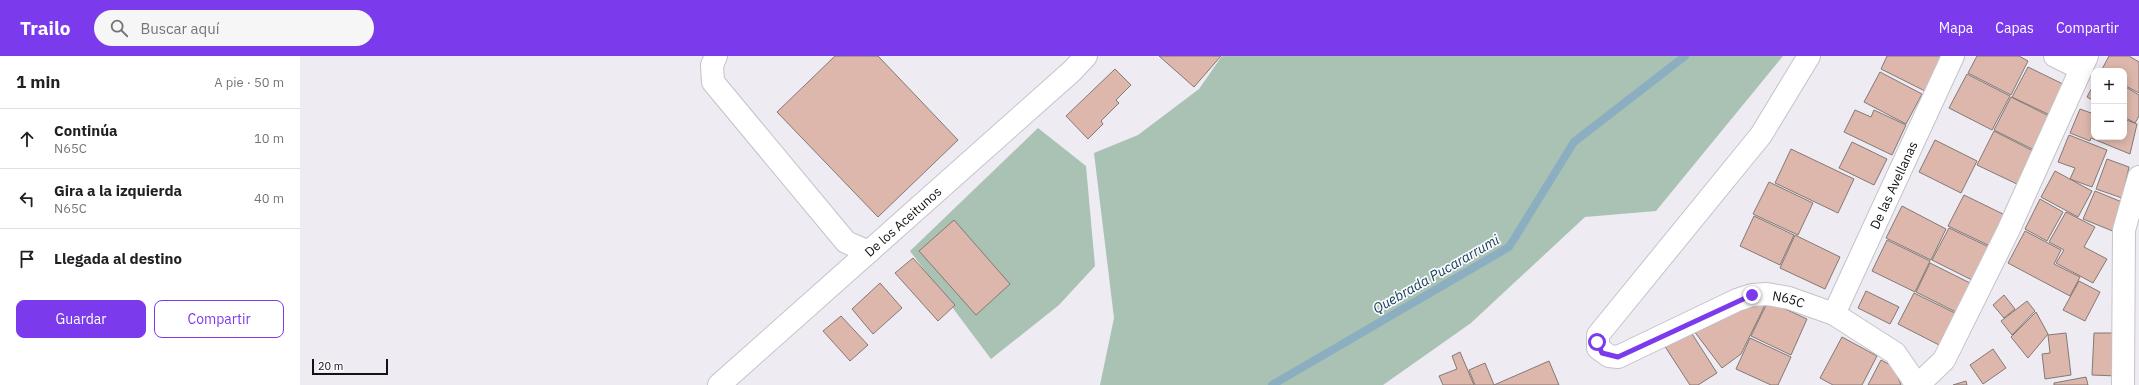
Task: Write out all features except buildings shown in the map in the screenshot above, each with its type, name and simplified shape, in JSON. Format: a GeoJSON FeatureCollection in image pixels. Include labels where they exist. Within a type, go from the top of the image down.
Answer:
{"type":"FeatureCollection","features":[{"type":"Feature","properties":{"kind":"street"},"geometry":{"type":"LineString","coordinates":[[716,56],[712,65],[713,82],[846,242],[869,252]]}},
{"type":"Feature","properties":{"kind":"street","name":"De los Aceitunos"},"geometry":{"type":"LineString","coordinates":[[719,385],[1072,71],[1086,56]]}},
{"type":"Feature","properties":{"kind":"street","name":"N65C"},"geometry":{"type":"LineString","coordinates":[[1809,56],[1761,135],[1598,335],[1598,348],[1608,356],[1618,357],[1752,295],[1767,294],[1789,298],[1834,314],[1895,353],[1918,385]]}},
{"type":"Feature","properties":{"kind":"street","name":"De las Avellanas"},"geometry":{"type":"LineString","coordinates":[[1834,314],[1953,56]]}},
{"type":"Feature","properties":{"kind":"street"},"geometry":{"type":"LineString","coordinates":[[1918,385],[1944,360],[2008,232],[2084,62],[2055,56]]}},
{"type":"Feature","properties":{"kind":"street"},"geometry":{"type":"LineString","coordinates":[[2123,385],[2124,230],[2139,177]]}},
{"type":"Feature","properties":{"kind":"green space"},"geometry":{"type":"Polygon","coordinates":[[[1222,56],[1783,56],[1656,211],[1585,217],[1471,323],[1383,385],[1100,385],[1114,318],[1094,153],[1138,135],[1199,89],[1222,56]]]}},
{"type":"Feature","properties":{"kind":"green space"},"geometry":{"type":"Polygon","coordinates":[[[1038,128],[1086,166],[1095,266],[1059,305],[991,359],[910,251],[1038,128]]]}},
{"type":"Feature","properties":{"kind":"waterway","name":"Quebrada Pucararrumi"},"geometry":{"type":"LineString","coordinates":[[1272,385],[1509,247],[1574,142],[1685,56]]}},
{"type":"Feature","properties":{"kind":"route"},"geometry":{"type":"LineString","coordinates":[[1597,342],[1598,348],[1602,353],[1608,356],[1618,357],[1737,300],[1752,295]]}}]}
